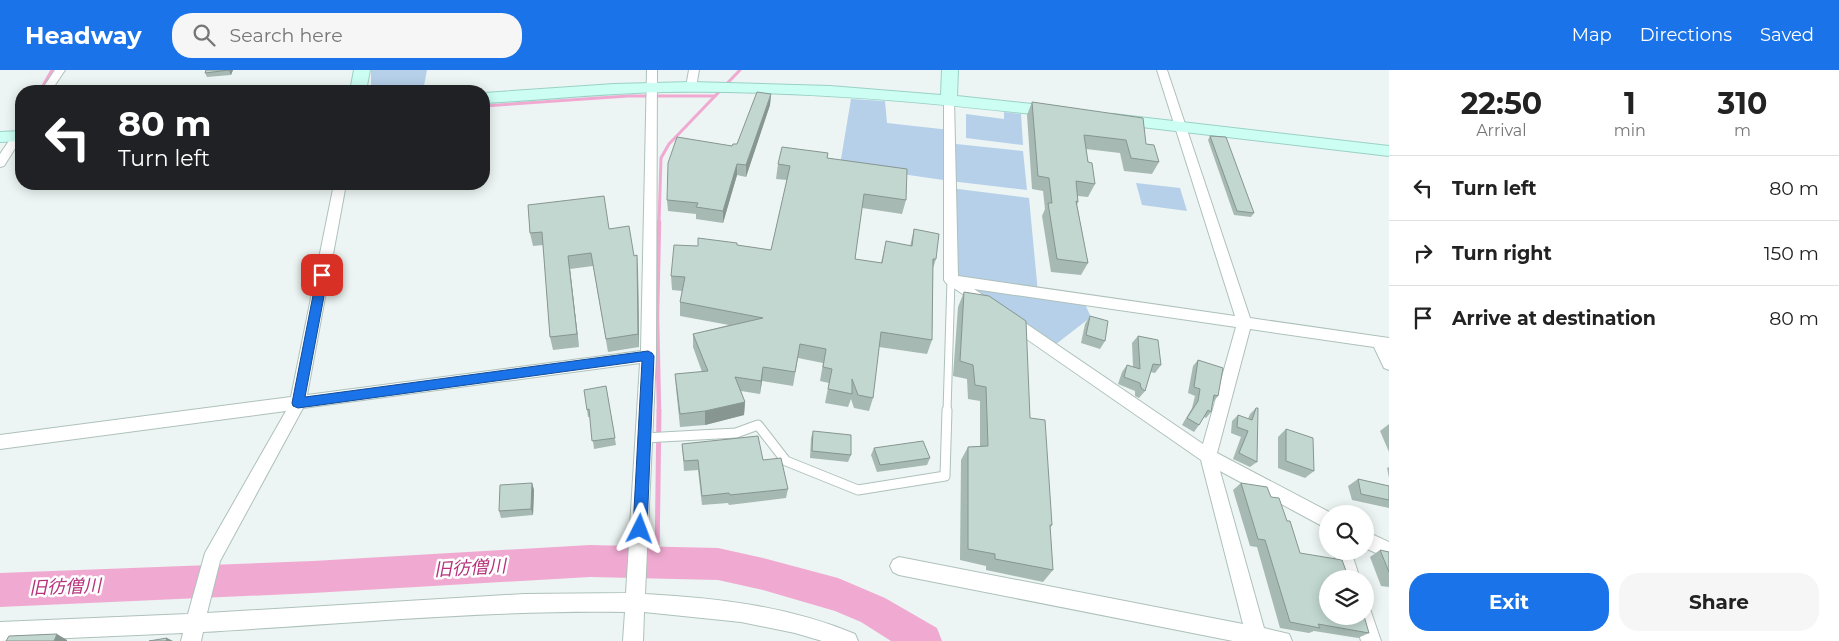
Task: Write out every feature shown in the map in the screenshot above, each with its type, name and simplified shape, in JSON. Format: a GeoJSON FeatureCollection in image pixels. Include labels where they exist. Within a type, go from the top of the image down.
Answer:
{"type":"FeatureCollection","features":[{"type":"Feature","properties":{"kind":"street"},"geometry":{"type":"LineString","coordinates":[[50,85],[60,70]]}},
{"type":"Feature","properties":{"kind":"street"},"geometry":{"type":"LineString","coordinates":[[359,85],[362,70]]}},
{"type":"Feature","properties":{"kind":"street"},"geometry":{"type":"LineString","coordinates":[[633,641],[637,602],[648,356],[652,70]]}},
{"type":"Feature","properties":{"kind":"street"},"geometry":{"type":"LineString","coordinates":[[691,86],[694,70]]}},
{"type":"Feature","properties":{"kind":"street"},"geometry":{"type":"LineString","coordinates":[[950,70],[952,280]]}},
{"type":"Feature","properties":{"kind":"street"},"geometry":{"type":"LineString","coordinates":[[1162,70],[1244,323],[1208,456],[1256,635]]}},
{"type":"Feature","properties":{"kind":"street"},"geometry":{"type":"LineString","coordinates":[[490,98],[691,86],[814,90],[950,99],[1074,114]]}},
{"type":"Feature","properties":{"kind":"street"},"geometry":{"type":"LineString","coordinates":[[1093,116],[1389,151]]}},
{"type":"Feature","properties":{"kind":"street"},"geometry":{"type":"LineString","coordinates":[[0,163],[15,135]]}},
{"type":"Feature","properties":{"kind":"street"},"geometry":{"type":"LineString","coordinates":[[192,633],[211,560],[298,403],[339,190]]}},
{"type":"Feature","properties":{"kind":"street"},"geometry":{"type":"LineString","coordinates":[[952,280],[1384,344],[1389,364]]}},
{"type":"Feature","properties":{"kind":"street"},"geometry":{"type":"LineString","coordinates":[[952,280],[1208,456],[1319,515]]}},
{"type":"Feature","properties":{"kind":"street"},"geometry":{"type":"LineString","coordinates":[[0,442],[648,356]]}},
{"type":"Feature","properties":{"kind":"street"},"geometry":{"type":"LineString","coordinates":[[1374,544],[1389,551]]}},
{"type":"Feature","properties":{"kind":"street"},"geometry":{"type":"LineString","coordinates":[[899,566],[1282,641]]}},
{"type":"Feature","properties":{"kind":"street"},"geometry":{"type":"LineString","coordinates":[[0,632],[192,633],[553,601],[637,602],[739,612],[797,623],[848,641]]}},
{"type":"Feature","properties":{"kind":"street"},"geometry":{"type":"LineString","coordinates":[[1366,625],[1371,641]]}},
{"type":"Feature","properties":{"kind":"lane"},"geometry":{"type":"LineString","coordinates":[[644,438],[736,433],[758,424],[786,461],[858,490],[945,476],[952,280]]}},
{"type":"Feature","properties":{"kind":"shaded area"},"geometry":{"type":"Polygon","coordinates":[[[371,70],[427,70],[424,85],[371,85],[371,70]]]}},
{"type":"Feature","properties":{"kind":"shaded area"},"geometry":{"type":"Polygon","coordinates":[[[851,99],[885,101],[887,123],[950,130],[951,176],[956,144],[1023,151],[1027,190],[840,165],[851,99]]]}},
{"type":"Feature","properties":{"kind":"shaded area"},"geometry":{"type":"Polygon","coordinates":[[[1004,112],[1021,114],[1023,145],[966,138],[966,114],[1004,119],[1004,112]]]}},
{"type":"Feature","properties":{"kind":"shaded area"},"geometry":{"type":"Polygon","coordinates":[[[1136,183],[1180,188],[1187,211],[1142,205],[1136,183]]]}},
{"type":"Feature","properties":{"kind":"shaded area"},"geometry":{"type":"Polygon","coordinates":[[[950,188],[1029,198],[1038,293],[951,280],[950,188]]]}},
{"type":"Feature","properties":{"kind":"shaded area"},"geometry":{"type":"Polygon","coordinates":[[[958,285],[1083,300],[1091,317],[1051,348],[958,285]]]}},
{"type":"Feature","properties":{"kind":"building"},"geometry":{"type":"Polygon","coordinates":[[[206,70],[229,70],[205,73],[206,70]]]}},
{"type":"Feature","properties":{"kind":"building"},"geometry":{"type":"Polygon","coordinates":[[[757,92],[771,94],[746,165],[737,164],[723,211],[696,207],[698,203],[667,200],[668,163],[677,137],[732,146],[737,144],[757,92]]]}},
{"type":"Feature","properties":{"kind":"building"},"geometry":{"type":"Polygon","coordinates":[[[1032,102],[1143,118],[1146,144],[1154,145],[1159,162],[1131,158],[1126,140],[1084,135],[1088,162],[1092,163],[1095,184],[1076,181],[1078,202],[1076,201],[1088,263],[1057,259],[1048,203],[1052,203],[1049,178],[1038,176],[1032,102]]]}},
{"type":"Feature","properties":{"kind":"building"},"geometry":{"type":"Polygon","coordinates":[[[1210,136],[1226,137],[1254,213],[1237,211],[1210,136]]]}},
{"type":"Feature","properties":{"kind":"building"},"geometry":{"type":"Polygon","coordinates":[[[782,147],[828,153],[827,158],[907,169],[906,200],[864,194],[855,259],[882,263],[886,241],[912,246],[914,229],[939,234],[936,259],[933,259],[932,340],[881,332],[873,398],[858,395],[852,379],[852,394],[828,389],[832,369],[823,367],[826,349],[800,344],[795,372],[763,367],[761,381],[735,377],[745,402],[705,411],[680,414],[675,374],[708,371],[693,334],[763,318],[680,302],[685,277],[671,276],[674,245],[698,246],[698,238],[771,250],[790,166],[778,164],[782,147]]]}},
{"type":"Feature","properties":{"kind":"building"},"geometry":{"type":"Polygon","coordinates":[[[604,196],[609,229],[629,226],[634,256],[637,255],[638,334],[606,339],[591,253],[568,256],[577,334],[550,337],[542,232],[530,233],[528,205],[604,196]]]}},
{"type":"Feature","properties":{"kind":"building"},"geometry":{"type":"Polygon","coordinates":[[[964,292],[989,296],[1026,321],[1030,418],[1045,420],[1053,570],[995,559],[995,554],[968,549],[968,447],[988,446],[986,387],[975,385],[973,365],[960,361],[964,292]]]}},
{"type":"Feature","properties":{"kind":"building"},"geometry":{"type":"Polygon","coordinates":[[[1090,316],[1108,321],[1105,341],[1086,335],[1090,316]]]}},
{"type":"Feature","properties":{"kind":"building"},"geometry":{"type":"Polygon","coordinates":[[[1138,336],[1158,340],[1161,365],[1153,364],[1145,391],[1141,388],[1140,383],[1124,377],[1127,365],[1140,369],[1138,336]]]}},
{"type":"Feature","properties":{"kind":"building"},"geometry":{"type":"Polygon","coordinates":[[[1198,360],[1223,368],[1218,396],[1214,395],[1211,412],[1208,410],[1199,425],[1187,418],[1198,401],[1200,389],[1194,387],[1198,360]]]}},
{"type":"Feature","properties":{"kind":"building"},"geometry":{"type":"Polygon","coordinates":[[[606,386],[615,438],[592,441],[589,409],[587,410],[584,390],[606,386]]]}},
{"type":"Feature","properties":{"kind":"building"},"geometry":{"type":"Polygon","coordinates":[[[1256,408],[1258,408],[1257,462],[1239,453],[1248,431],[1237,427],[1238,415],[1252,420],[1256,408]]]}},
{"type":"Feature","properties":{"kind":"building"},"geometry":{"type":"Polygon","coordinates":[[[1286,429],[1313,438],[1314,471],[1286,461],[1286,429]]]}},
{"type":"Feature","properties":{"kind":"building"},"geometry":{"type":"Polygon","coordinates":[[[813,431],[851,435],[851,455],[812,451],[813,431]]]}},
{"type":"Feature","properties":{"kind":"building"},"geometry":{"type":"Polygon","coordinates":[[[758,436],[763,460],[781,458],[788,489],[702,496],[698,460],[684,461],[682,444],[758,436]]]}},
{"type":"Feature","properties":{"kind":"building"},"geometry":{"type":"Polygon","coordinates":[[[923,441],[930,458],[880,465],[874,448],[923,441]]]}},
{"type":"Feature","properties":{"kind":"building"},"geometry":{"type":"Polygon","coordinates":[[[1358,479],[1389,486],[1389,500],[1361,494],[1358,479]]]}},
{"type":"Feature","properties":{"kind":"building"},"geometry":{"type":"Polygon","coordinates":[[[532,483],[531,509],[499,511],[500,485],[532,483]]]}},
{"type":"Feature","properties":{"kind":"building"},"geometry":{"type":"Polygon","coordinates":[[[1241,483],[1267,487],[1271,497],[1279,498],[1287,521],[1290,521],[1300,553],[1319,556],[1319,560],[1342,560],[1346,570],[1319,570],[1318,624],[1320,628],[1290,622],[1265,540],[1258,539],[1241,483]]]}},
{"type":"Feature","properties":{"kind":"building"},"geometry":{"type":"Polygon","coordinates":[[[1380,550],[1389,552],[1389,572],[1380,550]]]}},
{"type":"Feature","properties":{"kind":"building"},"geometry":{"type":"Polygon","coordinates":[[[1324,625],[1367,625],[1369,633],[1324,625]]]}},
{"type":"Feature","properties":{"kind":"building"},"geometry":{"type":"Polygon","coordinates":[[[57,634],[54,641],[6,641],[9,636],[57,634]]]}},
{"type":"Feature","properties":{"kind":"building"},"geometry":{"type":"Polygon","coordinates":[[[167,638],[166,641],[149,641],[167,638]]]}},
{"type":"Feature","properties":{"kind":"waterway"},"geometry":{"type":"LineString","coordinates":[[43,85],[52,70]]}},
{"type":"Feature","properties":{"kind":"waterway"},"geometry":{"type":"LineString","coordinates":[[659,223],[661,158],[669,144],[740,70]]}},
{"type":"Feature","properties":{"kind":"waterway"},"geometry":{"type":"LineString","coordinates":[[490,106],[628,96],[715,96]]}},
{"type":"Feature","properties":{"kind":"waterway"},"geometry":{"type":"LineString","coordinates":[[659,222],[657,316],[659,411]]}},
{"type":"Feature","properties":{"kind":"waterway"},"geometry":{"type":"LineString","coordinates":[[657,562],[659,411]]}},
{"type":"Feature","properties":{"kind":"waterway","name":"旧彷僧川"},"geometry":{"type":"LineString","coordinates":[[0,590],[313,577],[590,561],[718,564],[763,574],[838,595],[873,610],[924,641]]}},
{"type":"Feature","properties":{"kind":"route"},"geometry":{"type":"LineString","coordinates":[[322,275],[298,403],[648,356],[640,529]]}}]}
